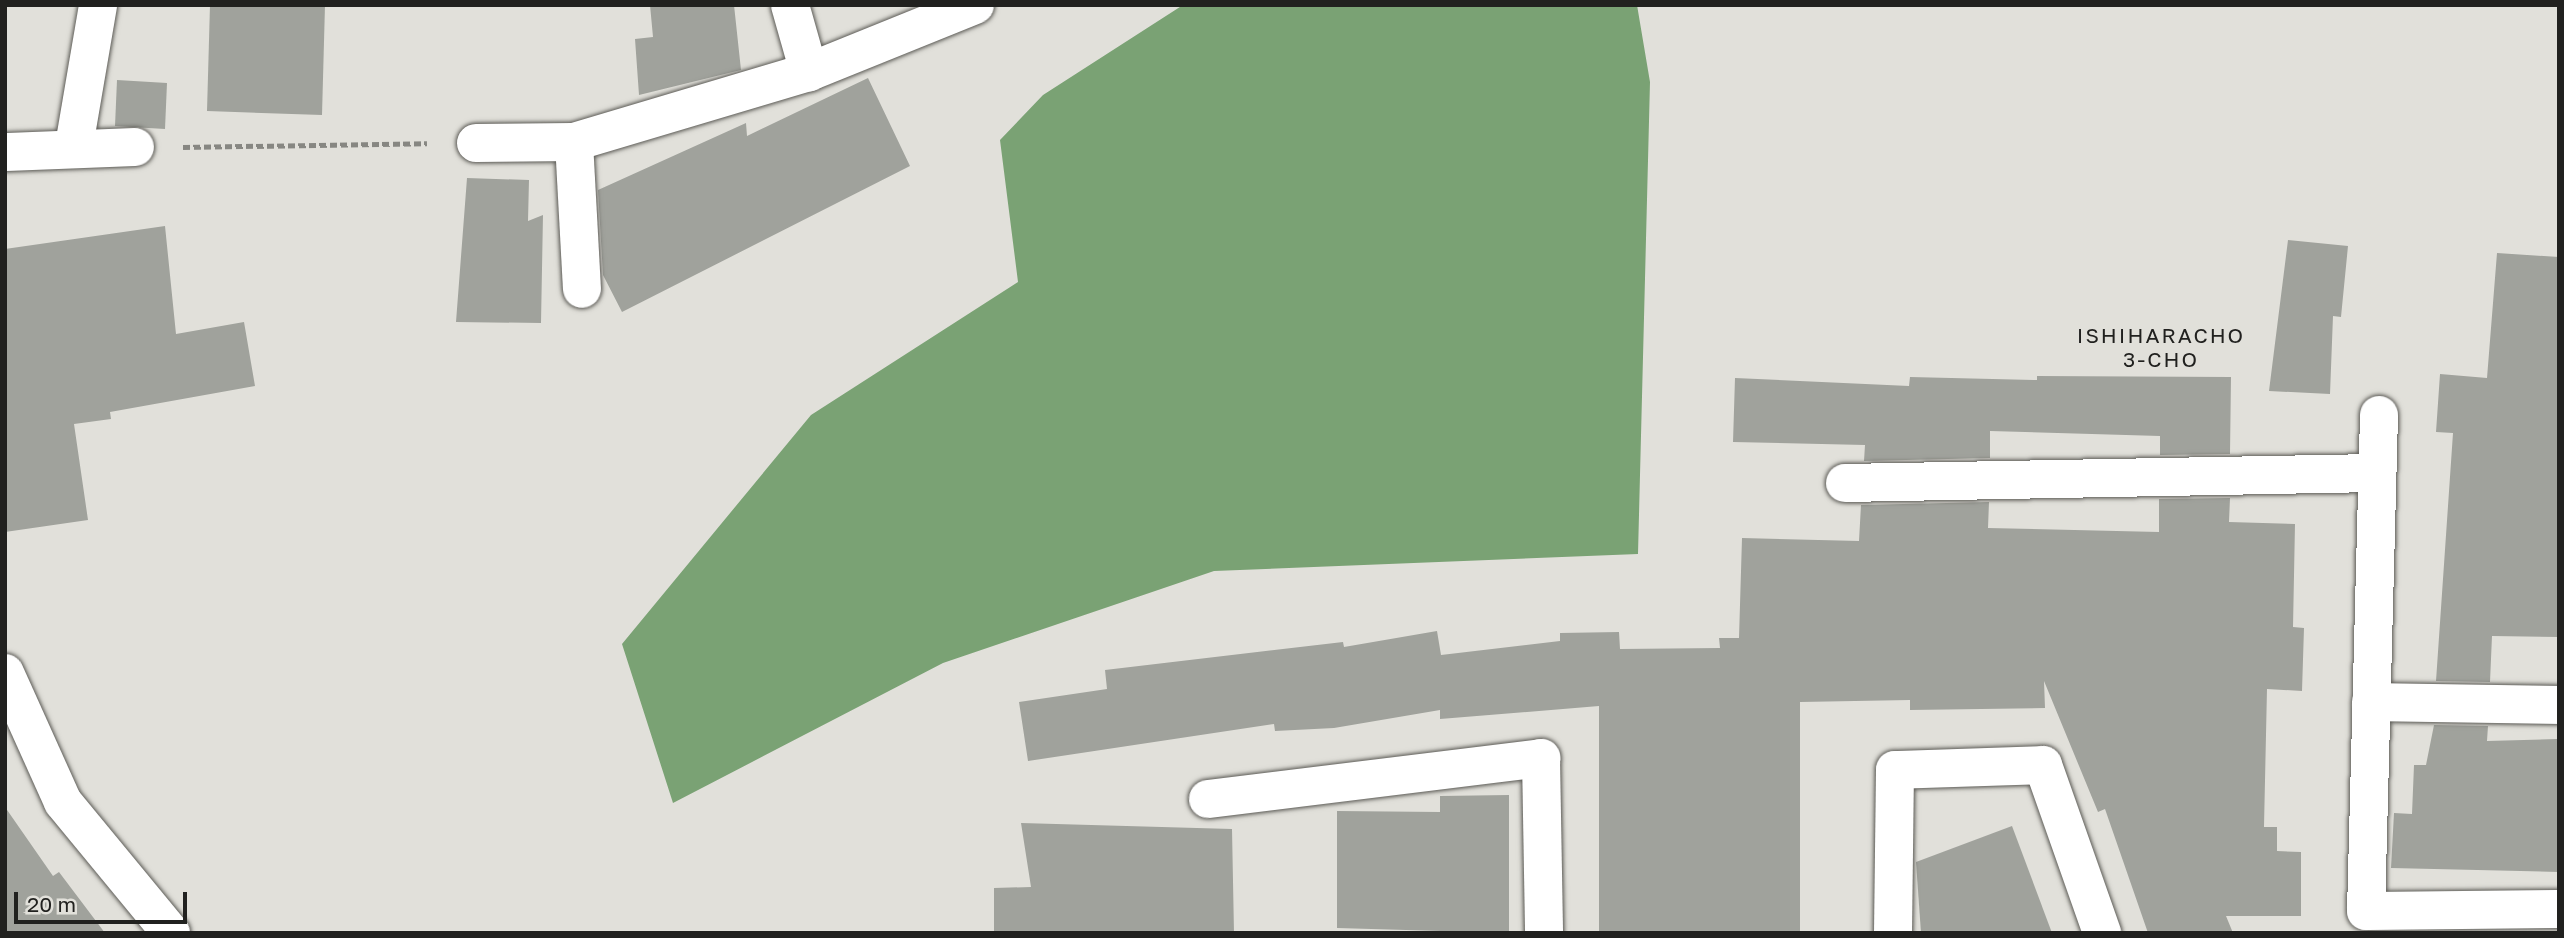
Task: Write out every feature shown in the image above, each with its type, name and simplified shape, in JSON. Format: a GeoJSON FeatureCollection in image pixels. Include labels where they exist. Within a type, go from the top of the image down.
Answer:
{"type":"FeatureCollection","features":[{"type":"Feature","properties":{"kind":"street"},"geometry":{"type":"LineString","coordinates":[[74,146],[98,5]]}},
{"type":"Feature","properties":{"kind":"street"},"geometry":{"type":"LineString","coordinates":[[790,5],[809,72]]}},
{"type":"Feature","properties":{"kind":"street"},"geometry":{"type":"LineString","coordinates":[[477,143],[574,142],[809,72],[975,5]]}},
{"type":"Feature","properties":{"kind":"street"},"geometry":{"type":"LineString","coordinates":[[574,142],[582,289]]}},
{"type":"Feature","properties":{"kind":"street"},"geometry":{"type":"LineString","coordinates":[[5,152],[74,146],[135,147]]}},
{"type":"Feature","properties":{"kind":"street"},"geometry":{"type":"LineString","coordinates":[[2379,415],[2366,911],[2559,909]]}},
{"type":"Feature","properties":{"kind":"street"},"geometry":{"type":"LineString","coordinates":[[1845,483],[2376,473]]}},
{"type":"Feature","properties":{"kind":"street"},"geometry":{"type":"LineString","coordinates":[[5,673],[63,802],[171,933]]}},
{"type":"Feature","properties":{"kind":"street"},"geometry":{"type":"LineString","coordinates":[[2371,702],[2559,705]]}},
{"type":"Feature","properties":{"kind":"street"},"geometry":{"type":"LineString","coordinates":[[1208,799],[1541,758],[1544,933]]}},
{"type":"Feature","properties":{"kind":"street"},"geometry":{"type":"LineString","coordinates":[[1893,933],[1895,770],[2043,765],[2102,933]]}},
{"type":"Feature","properties":{"kind":"path"},"geometry":{"type":"LineString","coordinates":[[135,147],[477,143]]}},
{"type":"Feature","properties":{"kind":"shaded area"},"geometry":{"type":"Polygon","coordinates":[[[1183,5],[1637,5],[1650,82],[1638,554],[1214,571],[943,663],[673,803],[622,644],[811,415],[1018,282],[1000,140],[1043,95],[1183,5]]]}},
{"type":"Feature","properties":{"kind":"building"},"geometry":{"type":"Polygon","coordinates":[[[210,5],[325,5],[322,115],[207,111],[210,5]]]}},
{"type":"Feature","properties":{"kind":"building"},"geometry":{"type":"Polygon","coordinates":[[[650,5],[734,5],[741,70],[639,95],[635,39],[653,37],[650,5]]]}},
{"type":"Feature","properties":{"kind":"building"},"geometry":{"type":"Polygon","coordinates":[[[868,78],[910,166],[622,312],[603,275],[598,190],[746,123],[747,136],[868,78]]]}},
{"type":"Feature","properties":{"kind":"building"},"geometry":{"type":"Polygon","coordinates":[[[117,80],[167,83],[165,129],[115,126],[117,80]]]}},
{"type":"Feature","properties":{"kind":"building"},"geometry":{"type":"Polygon","coordinates":[[[467,178],[529,180],[528,221],[543,215],[541,323],[456,322],[467,178]]]}},
{"type":"Feature","properties":{"kind":"building"},"geometry":{"type":"Polygon","coordinates":[[[165,226],[176,334],[244,322],[255,386],[110,412],[111,419],[74,424],[88,520],[5,532],[5,249],[165,226]]]}},
{"type":"Feature","properties":{"kind":"building"},"geometry":{"type":"Polygon","coordinates":[[[2288,240],[2348,246],[2341,317],[2333,316],[2330,394],[2269,391],[2288,240]]]}},
{"type":"Feature","properties":{"kind":"building"},"geometry":{"type":"Polygon","coordinates":[[[2497,253],[2559,257],[2559,637],[2492,636],[2490,682],[2436,681],[2453,433],[2436,432],[2440,374],[2487,378],[2497,253]]]}},
{"type":"Feature","properties":{"kind":"building"},"geometry":{"type":"Polygon","coordinates":[[[2037,376],[2231,377],[2230,454],[2160,455],[2160,436],[1990,431],[1990,458],[1864,461],[1865,445],[1733,442],[1735,378],[1909,386],[1910,377],[2037,380],[2037,376]]]}},
{"type":"Feature","properties":{"kind":"building"},"geometry":{"type":"Polygon","coordinates":[[[2230,498],[2229,522],[2295,524],[2293,627],[2304,628],[2302,691],[2267,689],[2264,827],[2277,827],[2277,851],[2301,852],[2301,916],[2226,916],[2233,933],[2148,933],[2105,809],[2098,812],[2044,681],[2045,708],[1910,710],[1910,700],[1800,702],[1800,933],[1599,933],[1599,706],[1440,719],[1440,710],[1334,728],[1275,731],[1274,724],[1028,761],[1019,702],[1107,689],[1105,670],[1343,642],[1344,647],[1437,631],[1441,655],[1560,641],[1560,633],[1619,632],[1620,649],[1720,648],[1719,638],[1739,638],[1742,538],[1859,541],[1861,505],[1989,502],[1988,528],[2159,532],[2159,499],[2230,498]]]}},
{"type":"Feature","properties":{"kind":"building"},"geometry":{"type":"Polygon","coordinates":[[[2434,725],[2488,726],[2487,741],[2557,739],[2559,872],[2391,868],[2394,813],[2412,814],[2414,765],[2426,765],[2434,725]]]}},
{"type":"Feature","properties":{"kind":"building"},"geometry":{"type":"Polygon","coordinates":[[[1509,795],[1509,933],[1337,928],[1337,811],[1440,812],[1440,796],[1509,795]]]}},
{"type":"Feature","properties":{"kind":"building"},"geometry":{"type":"Polygon","coordinates":[[[5,807],[53,876],[59,872],[105,933],[5,933],[5,807]]]}},
{"type":"Feature","properties":{"kind":"building"},"geometry":{"type":"Polygon","coordinates":[[[1021,823],[1232,829],[1234,933],[994,933],[994,888],[1031,887],[1021,823]]]}},
{"type":"Feature","properties":{"kind":"building"},"geometry":{"type":"Polygon","coordinates":[[[2012,826],[2052,933],[1921,933],[1916,862],[2012,826]]]}},
{"type":"Feature","properties":{"kind":"district","name":"ISHIHARACHO 3-CHO"},"geometry":{"type":"Point","coordinates":[2161,347]}}]}
